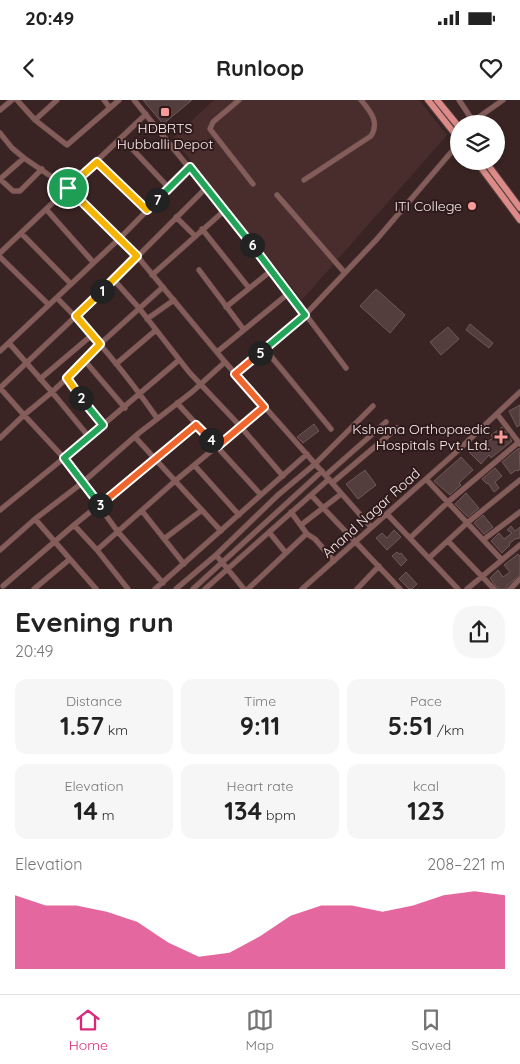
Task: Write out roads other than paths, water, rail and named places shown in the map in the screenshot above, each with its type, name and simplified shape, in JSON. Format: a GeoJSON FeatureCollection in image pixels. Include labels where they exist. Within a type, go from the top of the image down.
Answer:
{"type":"FeatureCollection","features":[{"type":"Feature","properties":{"kind":"main road"},"geometry":{"type":"LineString","coordinates":[[428,100],[450,128]]}},
{"type":"Feature","properties":{"kind":"main road"},"geometry":{"type":"LineString","coordinates":[[437,100],[450,116]]}},
{"type":"Feature","properties":{"kind":"main road"},"geometry":{"type":"LineString","coordinates":[[483,170],[520,220]]}},
{"type":"Feature","properties":{"kind":"main road"},"geometry":{"type":"LineString","coordinates":[[492,170],[520,208]]}},
{"type":"Feature","properties":{"kind":"street"},"geometry":{"type":"LineString","coordinates":[[0,110],[12,100]]}},
{"type":"Feature","properties":{"kind":"street"},"geometry":{"type":"LineString","coordinates":[[17,100],[35,120],[68,145],[119,100]]}},
{"type":"Feature","properties":{"kind":"street"},"geometry":{"type":"LineString","coordinates":[[35,120],[56,100]]}},
{"type":"Feature","properties":{"kind":"street"},"geometry":{"type":"LineString","coordinates":[[104,100],[110,108]]}},
{"type":"Feature","properties":{"kind":"street"},"geometry":{"type":"LineString","coordinates":[[134,100],[225,210],[346,368]]}},
{"type":"Feature","properties":{"kind":"street"},"geometry":{"type":"LineString","coordinates":[[239,100],[213,122],[210,129],[253,184]]}},
{"type":"Feature","properties":{"kind":"street"},"geometry":{"type":"LineString","coordinates":[[304,180],[371,136],[375,124],[373,116],[361,100]]}},
{"type":"Feature","properties":{"kind":"street"},"geometry":{"type":"LineString","coordinates":[[458,100],[467,115]]}},
{"type":"Feature","properties":{"kind":"street"},"geometry":{"type":"LineString","coordinates":[[481,115],[503,100]]}},
{"type":"Feature","properties":{"kind":"street"},"geometry":{"type":"LineString","coordinates":[[0,253],[146,114]]}},
{"type":"Feature","properties":{"kind":"street"},"geometry":{"type":"LineString","coordinates":[[0,134],[24,158],[68,188],[137,256],[235,374],[371,528]]}},
{"type":"Feature","properties":{"kind":"street"},"geometry":{"type":"LineString","coordinates":[[122,138],[169,188]]}},
{"type":"Feature","properties":{"kind":"street"},"geometry":{"type":"LineString","coordinates":[[235,374],[305,315],[377,239],[450,154]]}},
{"type":"Feature","properties":{"kind":"street"},"geometry":{"type":"LineString","coordinates":[[24,158],[0,178],[13,191],[20,191],[42,169]]}},
{"type":"Feature","properties":{"kind":"street"},"geometry":{"type":"LineString","coordinates":[[97,162],[147,210]]}},
{"type":"Feature","properties":{"kind":"street"},"geometry":{"type":"LineString","coordinates":[[0,351],[120,238],[190,167]]}},
{"type":"Feature","properties":{"kind":"street"},"geometry":{"type":"LineString","coordinates":[[163,583],[118,532],[64,458],[0,388],[114,280],[206,188]]}},
{"type":"Feature","properties":{"kind":"street"},"geometry":{"type":"LineString","coordinates":[[277,195],[345,273]]}},
{"type":"Feature","properties":{"kind":"street"},"geometry":{"type":"LineString","coordinates":[[46,209],[93,262]]}},
{"type":"Feature","properties":{"kind":"street"},"geometry":{"type":"LineString","coordinates":[[152,275],[225,210]]}},
{"type":"Feature","properties":{"kind":"street"},"geometry":{"type":"LineString","coordinates":[[176,217],[195,236]]}},
{"type":"Feature","properties":{"kind":"street"},"geometry":{"type":"LineString","coordinates":[[202,230],[250,288]]}},
{"type":"Feature","properties":{"kind":"street"},"geometry":{"type":"LineString","coordinates":[[21,233],[71,284]]}},
{"type":"Feature","properties":{"kind":"street"},"geometry":{"type":"LineString","coordinates":[[0,257],[49,305]]}},
{"type":"Feature","properties":{"kind":"street"},"geometry":{"type":"LineString","coordinates":[[199,270],[244,330]]}},
{"type":"Feature","properties":{"kind":"street"},"geometry":{"type":"LineString","coordinates":[[226,307],[272,270]]}},
{"type":"Feature","properties":{"kind":"street"},"geometry":{"type":"LineString","coordinates":[[114,280],[139,308],[179,360],[283,476]]}},
{"type":"Feature","properties":{"kind":"street"},"geometry":{"type":"LineString","coordinates":[[0,438],[52,392],[100,344],[163,287]]}},
{"type":"Feature","properties":{"kind":"street"},"geometry":{"type":"LineString","coordinates":[[217,352],[289,293]]}},
{"type":"Feature","properties":{"kind":"street"},"geometry":{"type":"LineString","coordinates":[[57,298],[76,316],[100,344],[157,418]]}},
{"type":"Feature","properties":{"kind":"street"},"geometry":{"type":"LineString","coordinates":[[147,319],[174,300]]}},
{"type":"Feature","properties":{"kind":"street"},"geometry":{"type":"LineString","coordinates":[[116,364],[156,330]]}},
{"type":"Feature","properties":{"kind":"street"},"geometry":{"type":"LineString","coordinates":[[40,379],[92,335]]}},
{"type":"Feature","properties":{"kind":"street"},"geometry":{"type":"LineString","coordinates":[[9,343],[89,437]]}},
{"type":"Feature","properties":{"kind":"street"},"geometry":{"type":"LineString","coordinates":[[265,349],[331,429]]}},
{"type":"Feature","properties":{"kind":"street"},"geometry":{"type":"LineString","coordinates":[[0,510],[125,408],[179,360]]}},
{"type":"Feature","properties":{"kind":"street"},"geometry":{"type":"LineString","coordinates":[[85,361],[125,408]]}},
{"type":"Feature","properties":{"kind":"street"},"geometry":{"type":"LineString","coordinates":[[0,550],[225,362]]}},
{"type":"Feature","properties":{"kind":"street"},"geometry":{"type":"LineString","coordinates":[[67,378],[103,425]]}},
{"type":"Feature","properties":{"kind":"street","name":"Anand Nagar Road"},"geometry":{"type":"LineString","coordinates":[[302,589],[426,479],[520,392]]}},
{"type":"Feature","properties":{"kind":"street"},"geometry":{"type":"LineString","coordinates":[[178,403],[261,495]]}},
{"type":"Feature","properties":{"kind":"street"},"geometry":{"type":"LineString","coordinates":[[176,589],[216,555],[278,495],[316,464],[374,406]]}},
{"type":"Feature","properties":{"kind":"street"},"geometry":{"type":"LineString","coordinates":[[97,550],[175,481],[264,407]]}},
{"type":"Feature","properties":{"kind":"street"},"geometry":{"type":"LineString","coordinates":[[410,538],[448,502],[519,443],[497,414]]}},
{"type":"Feature","properties":{"kind":"street"},"geometry":{"type":"LineString","coordinates":[[193,589],[327,477],[386,422]]}},
{"type":"Feature","properties":{"kind":"street"},"geometry":{"type":"LineString","coordinates":[[3,585],[196,425]]}},
{"type":"Feature","properties":{"kind":"street"},"geometry":{"type":"LineString","coordinates":[[205,589],[311,495],[327,477],[397,428]]}},
{"type":"Feature","properties":{"kind":"street"},"geometry":{"type":"LineString","coordinates":[[135,437],[221,531]]}},
{"type":"Feature","properties":{"kind":"street"},"geometry":{"type":"LineString","coordinates":[[155,589],[307,454]]}},
{"type":"Feature","properties":{"kind":"street"},"geometry":{"type":"LineString","coordinates":[[195,466],[239,515]]}},
{"type":"Feature","properties":{"kind":"street"},"geometry":{"type":"LineString","coordinates":[[426,479],[502,560]]}},
{"type":"Feature","properties":{"kind":"street"},"geometry":{"type":"LineString","coordinates":[[429,558],[467,523],[520,480]]}},
{"type":"Feature","properties":{"kind":"street"},"geometry":{"type":"LineString","coordinates":[[301,525],[341,494]]}},
{"type":"Feature","properties":{"kind":"street"},"geometry":{"type":"LineString","coordinates":[[311,495],[400,589]]}},
{"type":"Feature","properties":{"kind":"street"},"geometry":{"type":"LineString","coordinates":[[164,539],[202,510]]}},
{"type":"Feature","properties":{"kind":"street"},"geometry":{"type":"LineString","coordinates":[[142,511],[184,564]]}},
{"type":"Feature","properties":{"kind":"street"},"geometry":{"type":"LineString","coordinates":[[291,512],[308,534],[334,561]]}},
{"type":"Feature","properties":{"kind":"street"},"geometry":{"type":"LineString","coordinates":[[483,540],[520,512]]}},
{"type":"Feature","properties":{"kind":"street"},"geometry":{"type":"LineString","coordinates":[[387,514],[458,589]]}},
{"type":"Feature","properties":{"kind":"street"},"geometry":{"type":"LineString","coordinates":[[35,520],[96,589]]}},
{"type":"Feature","properties":{"kind":"street"},"geometry":{"type":"LineString","coordinates":[[74,525],[128,589]]}},
{"type":"Feature","properties":{"kind":"street"},"geometry":{"type":"LineString","coordinates":[[269,532],[286,553]]}},
{"type":"Feature","properties":{"kind":"street"},"geometry":{"type":"LineString","coordinates":[[216,555],[246,589],[308,534]]}},
{"type":"Feature","properties":{"kind":"street"},"geometry":{"type":"LineString","coordinates":[[448,541],[494,589]]}},
{"type":"Feature","properties":{"kind":"street"},"geometry":{"type":"LineString","coordinates":[[467,589],[520,545]]}},
{"type":"Feature","properties":{"kind":"street"},"geometry":{"type":"LineString","coordinates":[[38,588],[70,559]]}},
{"type":"Feature","properties":{"kind":"street"},"geometry":{"type":"LineString","coordinates":[[357,589],[379,566]]}},
{"type":"Feature","properties":{"kind":"street"},"geometry":{"type":"LineString","coordinates":[[510,589],[520,580]]}},
{"type":"Feature","properties":{"kind":"place","name":"HDBRTS Hubballi Depot"},"geometry":{"type":"Point","coordinates":[165,112]}},
{"type":"Feature","properties":{"kind":"place","name":"ITI College"},"geometry":{"type":"Point","coordinates":[472,206]}},
{"type":"Feature","properties":{"kind":"place","name":"Kshema Orthopaedic Hospitals Pvt. Ltd."},"geometry":{"type":"Point","coordinates":[501,437]}}]}
